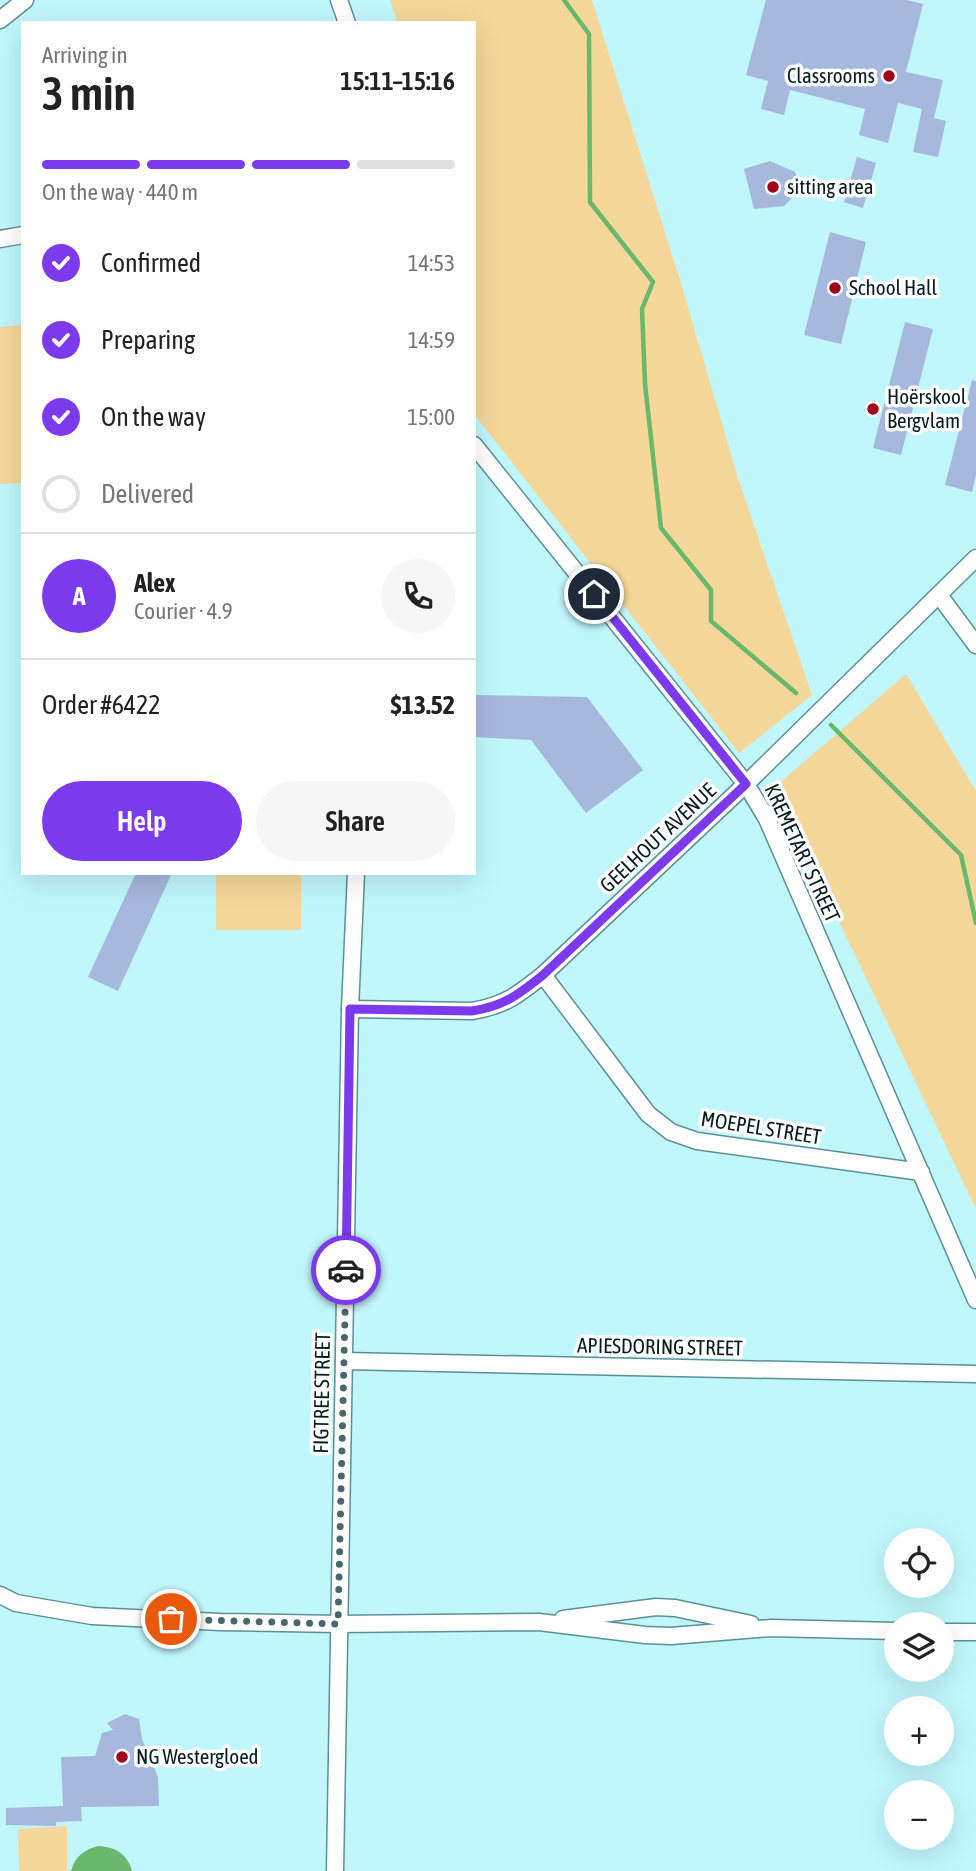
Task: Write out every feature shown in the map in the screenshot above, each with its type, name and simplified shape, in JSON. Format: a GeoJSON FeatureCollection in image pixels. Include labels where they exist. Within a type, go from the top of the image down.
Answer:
{"type":"FeatureCollection","features":[{"type":"Feature","properties":{"kind":"street"},"geometry":{"type":"LineString","coordinates":[[0,20],[25,0]]}},
{"type":"Feature","properties":{"kind":"street"},"geometry":{"type":"LineString","coordinates":[[339,0],[346,21]]}},
{"type":"Feature","properties":{"kind":"street"},"geometry":{"type":"LineString","coordinates":[[0,239],[21,235]]}},
{"type":"Feature","properties":{"kind":"street","name":"KREMETART STREET"},"geometry":{"type":"LineString","coordinates":[[476,447],[746,784],[767,819],[976,1300]]}},
{"type":"Feature","properties":{"kind":"street","name":"GEELHOUT AVENUE"},"geometry":{"type":"LineString","coordinates":[[350,1009],[472,1011],[491,1008],[514,999],[543,975],[746,784],[976,558]]}},
{"type":"Feature","properties":{"kind":"street"},"geometry":{"type":"LineString","coordinates":[[939,595],[976,645]]}},
{"type":"Feature","properties":{"kind":"street","name":"FIGTREE STREET"},"geometry":{"type":"LineString","coordinates":[[335,1871],[350,1009],[356,875]]}},
{"type":"Feature","properties":{"kind":"street","name":"MOEPEL STREET"},"geometry":{"type":"LineString","coordinates":[[543,975],[648,1114],[671,1132],[697,1141],[921,1172]]}},
{"type":"Feature","properties":{"kind":"street","name":"APIESDORING STREET"},"geometry":{"type":"LineString","coordinates":[[344,1361],[976,1374]]}},
{"type":"Feature","properties":{"kind":"street"},"geometry":{"type":"LineString","coordinates":[[0,1595],[16,1603],[92,1616],[220,1622],[539,1622],[656,1607],[675,1608],[771,1628]]}},
{"type":"Feature","properties":{"kind":"street"},"geometry":{"type":"LineString","coordinates":[[539,1622],[671,1636],[771,1628],[884,1630]]}},
{"type":"Feature","properties":{"kind":"street"},"geometry":{"type":"LineString","coordinates":[[954,1632],[976,1632]]}},
{"type":"Feature","properties":{"kind":"shaded area"},"geometry":{"type":"Polygon","coordinates":[[[390,0],[592,0],[680,280],[738,478],[812,695],[739,753],[476,417],[476,21],[397,21],[390,0]]]}},
{"type":"Feature","properties":{"kind":"shaded area"},"geometry":{"type":"Polygon","coordinates":[[[21,325],[21,483],[0,484],[0,327],[21,325]]]}},
{"type":"Feature","properties":{"kind":"shaded area"},"geometry":{"type":"Polygon","coordinates":[[[906,674],[976,791],[976,1209],[775,787],[906,674]]]}},
{"type":"Feature","properties":{"kind":"shaded area"},"geometry":{"type":"Polygon","coordinates":[[[216,875],[301,875],[301,930],[216,930],[216,875]]]}},
{"type":"Feature","properties":{"kind":"shaded area"},"geometry":{"type":"Polygon","coordinates":[[[67,1826],[67,1871],[19,1871],[18,1829],[67,1826]]]}},
{"type":"Feature","properties":{"kind":"shaded area"},"geometry":{"type":"Polygon","coordinates":[[[98,1846],[120,1852],[132,1871],[71,1871],[81,1854],[98,1846]]]}},
{"type":"Feature","properties":{"kind":"building"},"geometry":{"type":"Polygon","coordinates":[[[766,0],[907,0],[923,4],[906,72],[943,80],[934,118],[946,121],[938,157],[913,152],[922,109],[898,103],[888,143],[859,135],[865,109],[790,90],[784,115],[761,109],[768,81],[746,75],[766,0]]]}},
{"type":"Feature","properties":{"kind":"building"},"geometry":{"type":"Polygon","coordinates":[[[857,157],[876,163],[863,208],[844,202],[857,157]]]}},
{"type":"Feature","properties":{"kind":"building","name":"sitting area"},"geometry":{"type":"Polygon","coordinates":[[[770,161],[795,172],[799,181],[797,193],[784,206],[754,209],[744,169],[770,161]]]}},
{"type":"Feature","properties":{"kind":"building","name":"School Hall"},"geometry":{"type":"Polygon","coordinates":[[[830,232],[866,242],[841,344],[804,335],[830,232]]]}},
{"type":"Feature","properties":{"kind":"building"},"geometry":{"type":"Polygon","coordinates":[[[905,322],[933,329],[901,455],[873,448],[905,322]]]}},
{"type":"Feature","properties":{"kind":"building"},"geometry":{"type":"Polygon","coordinates":[[[972,380],[976,381],[976,475],[972,492],[945,485],[972,380]]]}},
{"type":"Feature","properties":{"kind":"building"},"geometry":{"type":"Polygon","coordinates":[[[476,695],[587,697],[643,770],[586,813],[531,740],[476,737],[476,695]]]}},
{"type":"Feature","properties":{"kind":"building"},"geometry":{"type":"Polygon","coordinates":[[[135,875],[171,875],[118,991],[88,977],[135,875]]]}},
{"type":"Feature","properties":{"kind":"building","name":"NG Westergloed"},"geometry":{"type":"Polygon","coordinates":[[[125,1714],[139,1719],[142,1739],[158,1777],[159,1806],[81,1807],[82,1821],[56,1822],[56,1826],[6,1825],[6,1808],[63,1806],[61,1757],[95,1756],[102,1733],[113,1730],[107,1723],[125,1714]]]}},
{"type":"Feature","properties":{"kind":"waterway"},"geometry":{"type":"LineString","coordinates":[[564,0],[589,34],[590,202],[653,282],[642,309],[645,384],[661,528],[711,590],[711,621],[796,693]]}},
{"type":"Feature","properties":{"kind":"waterway"},"geometry":{"type":"LineString","coordinates":[[831,725],[961,855],[976,923]]}},
{"type":"Feature","properties":{"kind":"way so far"},"geometry":{"type":"LineString","coordinates":[[171,1619],[338,1624],[346,1270]]}},
{"type":"Feature","properties":{"kind":"place","name":"Classrooms"},"geometry":{"type":"Point","coordinates":[889,76]}},
{"type":"Feature","properties":{"kind":"place","name":"sitting area"},"geometry":{"type":"Point","coordinates":[773,187]}},
{"type":"Feature","properties":{"kind":"place","name":"School Hall"},"geometry":{"type":"Point","coordinates":[835,288]}},
{"type":"Feature","properties":{"kind":"place","name":"Hoërskool Bergvlam"},"geometry":{"type":"Point","coordinates":[873,409]}},
{"type":"Feature","properties":{"kind":"place","name":"NG Westergloed"},"geometry":{"type":"Point","coordinates":[122,1757]}},
{"type":"Feature","properties":{"kind":"route"},"geometry":{"type":"LineString","coordinates":[[346,1270],[350,1009],[472,1011],[491,1008],[514,999],[543,975],[746,784],[594,594]]}}]}
